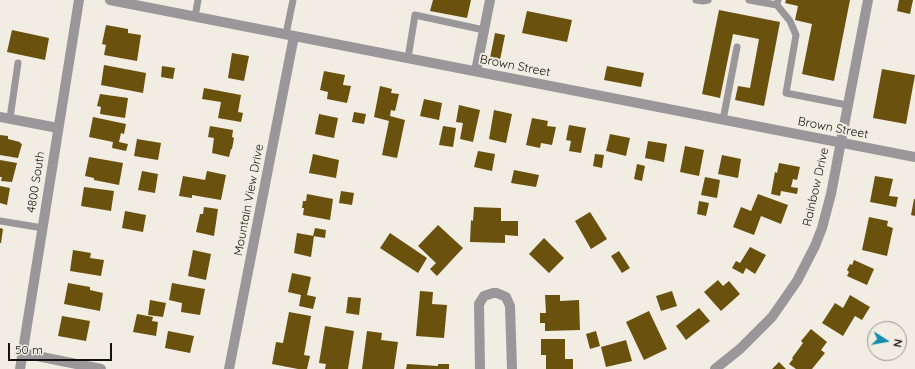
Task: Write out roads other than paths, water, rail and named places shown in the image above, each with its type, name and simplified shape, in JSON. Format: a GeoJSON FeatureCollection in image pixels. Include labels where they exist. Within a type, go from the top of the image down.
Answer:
{"type":"FeatureCollection","features":[{"type":"Feature","properties":{"kind":"street","name":"4800 South"},"geometry":{"type":"LineString","coordinates":[[20,369],[79,0]]}},
{"type":"Feature","properties":{"kind":"street","name":"Brown Street"},"geometry":{"type":"LineString","coordinates":[[110,0],[915,157]]}},
{"type":"Feature","properties":{"kind":"street"},"geometry":{"type":"LineString","coordinates":[[476,71],[490,0]]}},
{"type":"Feature","properties":{"kind":"street","name":"Rainbow Drive"},"geometry":{"type":"LineString","coordinates":[[715,369],[757,333],[776,311],[797,281],[815,246],[822,228],[831,194],[868,0]]}},
{"type":"Feature","properties":{"kind":"street","name":"Mountain View Drive"},"geometry":{"type":"LineString","coordinates":[[229,369],[290,35]]}},
{"type":"Feature","properties":{"kind":"street"},"geometry":{"type":"LineString","coordinates":[[5,118],[58,128]]}},
{"type":"Feature","properties":{"kind":"street"},"geometry":{"type":"LineString","coordinates":[[480,369],[479,304],[484,296],[498,293],[506,297],[510,306],[512,369]]}},
{"type":"Feature","properties":{"kind":"street"},"geometry":{"type":"LineString","coordinates":[[22,353],[102,369]]}},
{"type":"Feature","properties":{"kind":"lane"},"geometry":{"type":"LineString","coordinates":[[195,17],[198,0]]}},
{"type":"Feature","properties":{"kind":"lane"},"geometry":{"type":"LineString","coordinates":[[290,35],[293,0]]}},
{"type":"Feature","properties":{"kind":"lane"},"geometry":{"type":"LineString","coordinates":[[696,0],[708,0]]}},
{"type":"Feature","properties":{"kind":"lane"},"geometry":{"type":"LineString","coordinates":[[749,0],[777,2],[790,21],[796,35],[786,93],[847,105]]}},
{"type":"Feature","properties":{"kind":"lane"},"geometry":{"type":"LineString","coordinates":[[408,58],[415,15],[484,30]]}},
{"type":"Feature","properties":{"kind":"lane"},"geometry":{"type":"LineString","coordinates":[[723,120],[737,47]]}},
{"type":"Feature","properties":{"kind":"lane"},"geometry":{"type":"LineString","coordinates":[[5,118],[18,63]]}},
{"type":"Feature","properties":{"kind":"lane"},"geometry":{"type":"LineString","coordinates":[[0,221],[42,228]]}}]}
